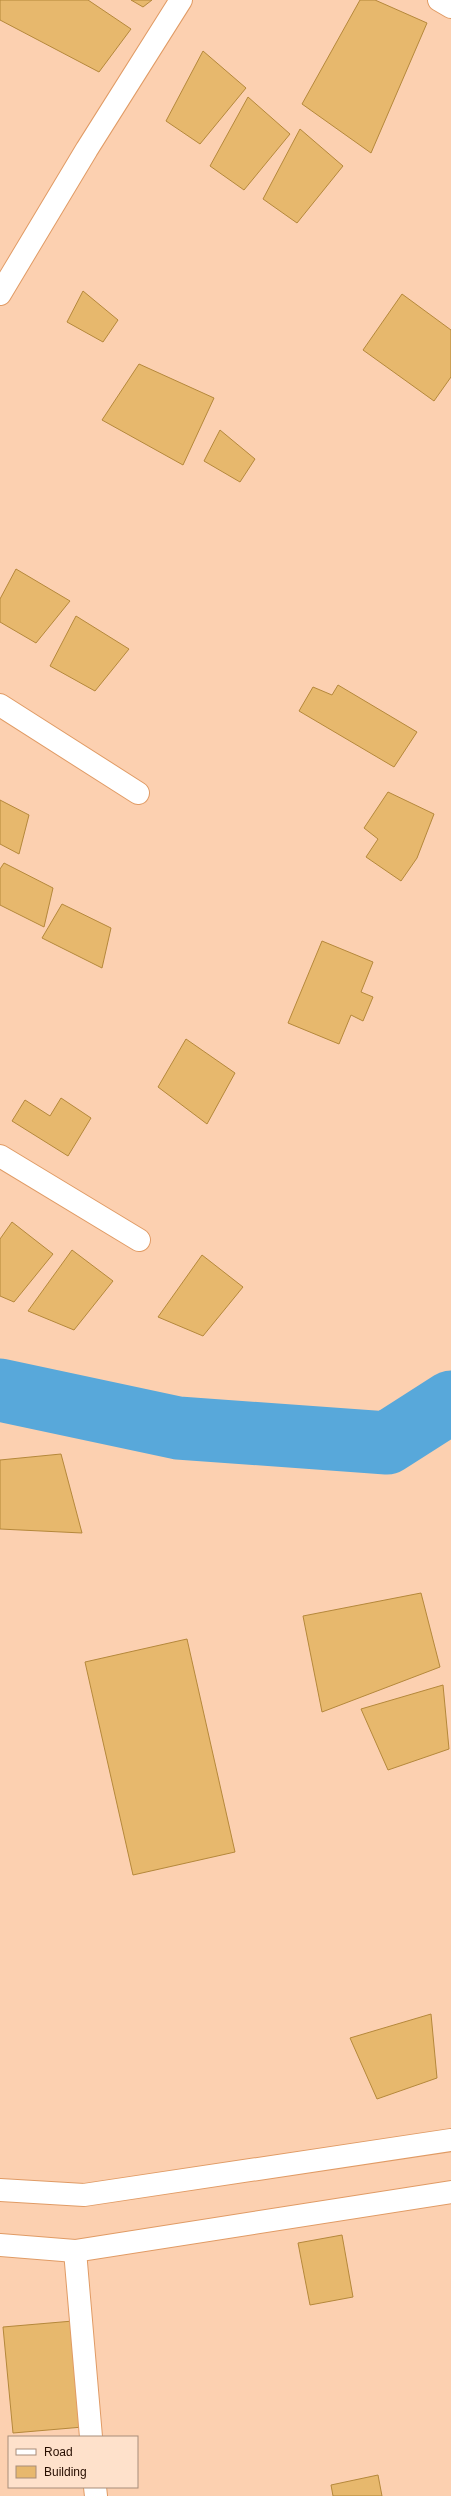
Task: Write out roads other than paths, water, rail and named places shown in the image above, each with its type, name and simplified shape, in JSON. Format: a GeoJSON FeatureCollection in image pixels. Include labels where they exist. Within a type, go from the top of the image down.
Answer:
{"type":"FeatureCollection","features":[{"type":"Feature","properties":{"kind":"street"},"geometry":{"type":"LineString","coordinates":[[0,294],[6,268],[181,0]]}},
{"type":"Feature","properties":{"kind":"street"},"geometry":{"type":"LineString","coordinates":[[439,0],[451,7]]}},
{"type":"Feature","properties":{"kind":"street"},"geometry":{"type":"LineString","coordinates":[[0,705],[138,793]]}},
{"type":"Feature","properties":{"kind":"street"},"geometry":{"type":"LineString","coordinates":[[0,1156],[139,1240]]}},
{"type":"Feature","properties":{"kind":"street"},"geometry":{"type":"LineString","coordinates":[[0,2190],[84,2195],[451,2140]]}},
{"type":"Feature","properties":{"kind":"street"},"geometry":{"type":"LineString","coordinates":[[0,2245],[75,2251],[451,2192]]}},
{"type":"Feature","properties":{"kind":"street"},"geometry":{"type":"LineString","coordinates":[[75,2251],[91,2436]]}},
{"type":"Feature","properties":{"kind":"waterway"},"geometry":{"type":"LineString","coordinates":[[0,1390],[178,1428],[387,1443],[451,1402]]}}]}
